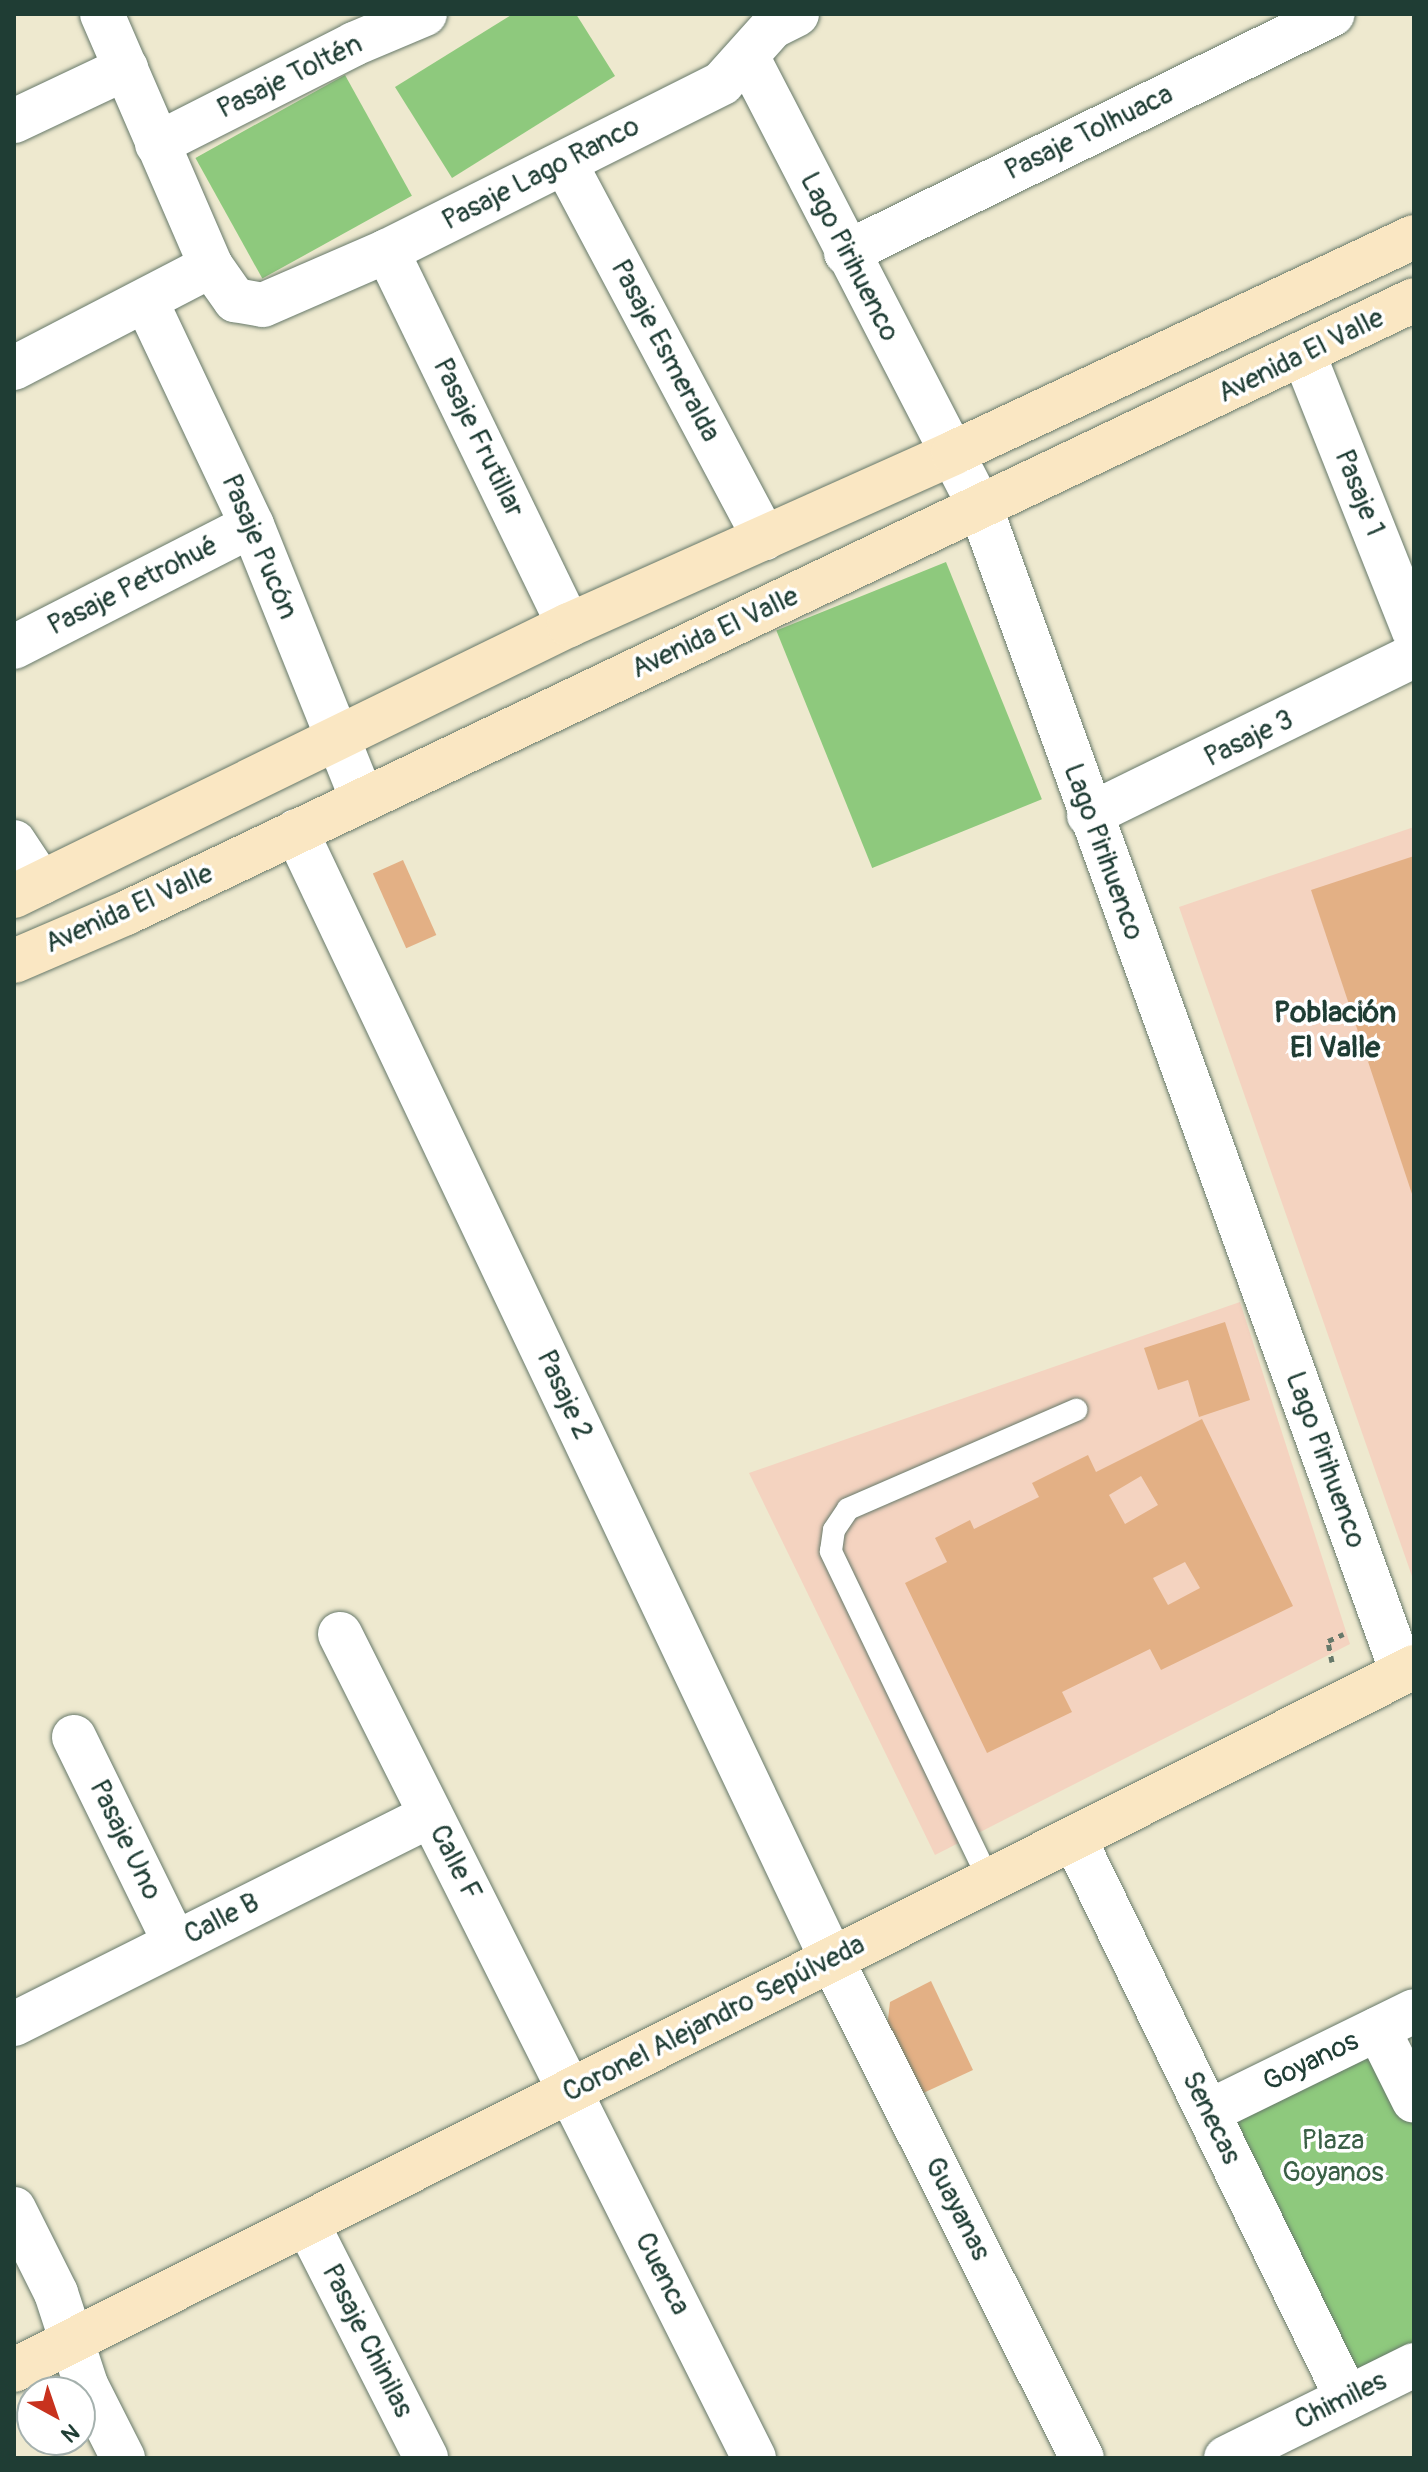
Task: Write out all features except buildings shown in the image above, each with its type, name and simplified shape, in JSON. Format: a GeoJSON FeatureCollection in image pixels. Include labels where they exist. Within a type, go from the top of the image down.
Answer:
{"type":"FeatureCollection","features":[{"type":"Feature","properties":{"kind":"street"},"geometry":{"type":"LineString","coordinates":[[14,368],[211,266],[102,14]]}},
{"type":"Feature","properties":{"kind":"street","name":"Pasaje Toltén"},"geometry":{"type":"LineString","coordinates":[[157,144],[347,29],[425,14]]}},
{"type":"Feature","properties":{"kind":"street","name":"Pasaje Lago Ranco"},"geometry":{"type":"LineString","coordinates":[[211,266],[235,300],[263,305],[387,251],[722,83],[772,27],[797,14]]}},
{"type":"Feature","properties":{"kind":"street","name":"Pasaje Tolhuaca"},"geometry":{"type":"LineString","coordinates":[[846,253],[1333,14]]}},
{"type":"Feature","properties":{"kind":"street","name":"Lago Pirihuenco"},"geometry":{"type":"LineString","coordinates":[[747,56],[846,253],[981,509],[1089,815],[1408,1670]]}},
{"type":"Feature","properties":{"kind":"street"},"geometry":{"type":"LineString","coordinates":[[14,121],[126,68]]}},
{"type":"Feature","properties":{"kind":"street","name":"Pasaje Esmeralda"},"geometry":{"type":"LineString","coordinates":[[565,163],[764,538]]}},
{"type":"Feature","properties":{"kind":"street","name":"Avenida El Valle"},"geometry":{"type":"LineString","coordinates":[[27,889],[569,625],[953,453],[1414,237]]}},
{"type":"Feature","properties":{"kind":"street","name":"Pasaje Frutillar"},"geometry":{"type":"LineString","coordinates":[[387,251],[569,625]]}},
{"type":"Feature","properties":{"kind":"street","name":"Avenida El Valle"},"geometry":{"type":"LineString","coordinates":[[14,961],[126,913],[362,798],[981,509],[1414,300]]}},
{"type":"Feature","properties":{"kind":"street","name":"Pasaje Pucón"},"geometry":{"type":"LineString","coordinates":[[146,301],[252,525],[362,798]]}},
{"type":"Feature","properties":{"kind":"street","name":"Pasaje 1"},"geometry":{"type":"LineString","coordinates":[[1304,355],[1412,650]]}},
{"type":"Feature","properties":{"kind":"street","name":"Pasaje Petrohué"},"geometry":{"type":"LineString","coordinates":[[14,647],[252,525]]}},
{"type":"Feature","properties":{"kind":"street","name":"Pasaje 3"},"geometry":{"type":"LineString","coordinates":[[1089,815],[1412,650]]}},
{"type":"Feature","properties":{"kind":"street","name":"Pasaje 2"},"geometry":{"type":"LineString","coordinates":[[296,831],[832,1960]]}},
{"type":"Feature","properties":{"kind":"street"},"geometry":{"type":"LineString","coordinates":[[14,842],[27,889]]}},
{"type":"Feature","properties":{"kind":"street"},"geometry":{"type":"LineString","coordinates":[[93,857],[108,861],[128,883],[126,913]]}},
{"type":"Feature","properties":{"kind":"street","name":"Calle F"},"geometry":{"type":"LineString","coordinates":[[340,1634],[570,2091]]}},
{"type":"Feature","properties":{"kind":"street","name":"Coronel Alejandro Sepúlveda"},"geometry":{"type":"LineString","coordinates":[[14,2370],[1408,1670]]}},
{"type":"Feature","properties":{"kind":"street","name":"Pasaje Uno"},"geometry":{"type":"LineString","coordinates":[[74,1737],[175,1943]]}},
{"type":"Feature","properties":{"kind":"street","name":"Calle B"},"geometry":{"type":"LineString","coordinates":[[14,2024],[431,1815]]}},
{"type":"Feature","properties":{"kind":"street","name":"Senecas"},"geometry":{"type":"LineString","coordinates":[[1074,1838],[1347,2398]]}},
{"type":"Feature","properties":{"kind":"street","name":"Guayanas"},"geometry":{"type":"LineString","coordinates":[[832,1960],[1082,2458]]}},
{"type":"Feature","properties":{"kind":"street"},"geometry":{"type":"LineString","coordinates":[[1396,2020],[1414,2101]]}},
{"type":"Feature","properties":{"kind":"street","name":"Goyanos"},"geometry":{"type":"LineString","coordinates":[[1208,2112],[1396,2020]]}},
{"type":"Feature","properties":{"kind":"street","name":"Cuenca"},"geometry":{"type":"LineString","coordinates":[[570,2091],[754,2458]]}},
{"type":"Feature","properties":{"kind":"street"},"geometry":{"type":"LineString","coordinates":[[14,2209],[56,2293],[71,2342],[123,2458]]}},
{"type":"Feature","properties":{"kind":"street","name":"Pasaje Chinilas"},"geometry":{"type":"LineString","coordinates":[[307,2223],[426,2458]]}},
{"type":"Feature","properties":{"kind":"street","name":"Chimiles"},"geometry":{"type":"LineString","coordinates":[[1226,2458],[1414,2365]]}},
{"type":"Feature","properties":{"kind":"lane"},"geometry":{"type":"LineString","coordinates":[[989,1880],[831,1551],[834,1530],[848,1509],[1076,1410]]}},
{"type":"Feature","properties":{"kind":"shaded area"},"geometry":{"type":"Polygon","coordinates":[[[1414,827],[1414,1582],[1179,907],[1414,827]]]}},
{"type":"Feature","properties":{"kind":"shaded area"},"geometry":{"type":"Polygon","coordinates":[[[1240,1302],[1350,1644],[935,1855],[749,1473],[1240,1302]]]}},
{"type":"Feature","properties":{"kind":"green space"},"geometry":{"type":"Polygon","coordinates":[[[513,14],[576,14],[615,76],[452,178],[395,87],[513,14]]]}},
{"type":"Feature","properties":{"kind":"green space"},"geometry":{"type":"Polygon","coordinates":[[[345,75],[412,196],[262,279],[195,158],[345,75]]]}},
{"type":"Feature","properties":{"kind":"green space"},"geometry":{"type":"Polygon","coordinates":[[[946,562],[1042,799],[872,868],[776,631],[946,562]]]}},
{"type":"Feature","properties":{"kind":"green space","name":"Plaza Goyanos"},"geometry":{"type":"Polygon","coordinates":[[[1377,2048],[1414,2124],[1414,2353],[1350,2387],[1226,2117],[1377,2048]]]}},
{"type":"Feature","properties":{"kind":"district","name":"Población El Valle"},"geometry":{"type":"Point","coordinates":[1335,1030]}}]}
